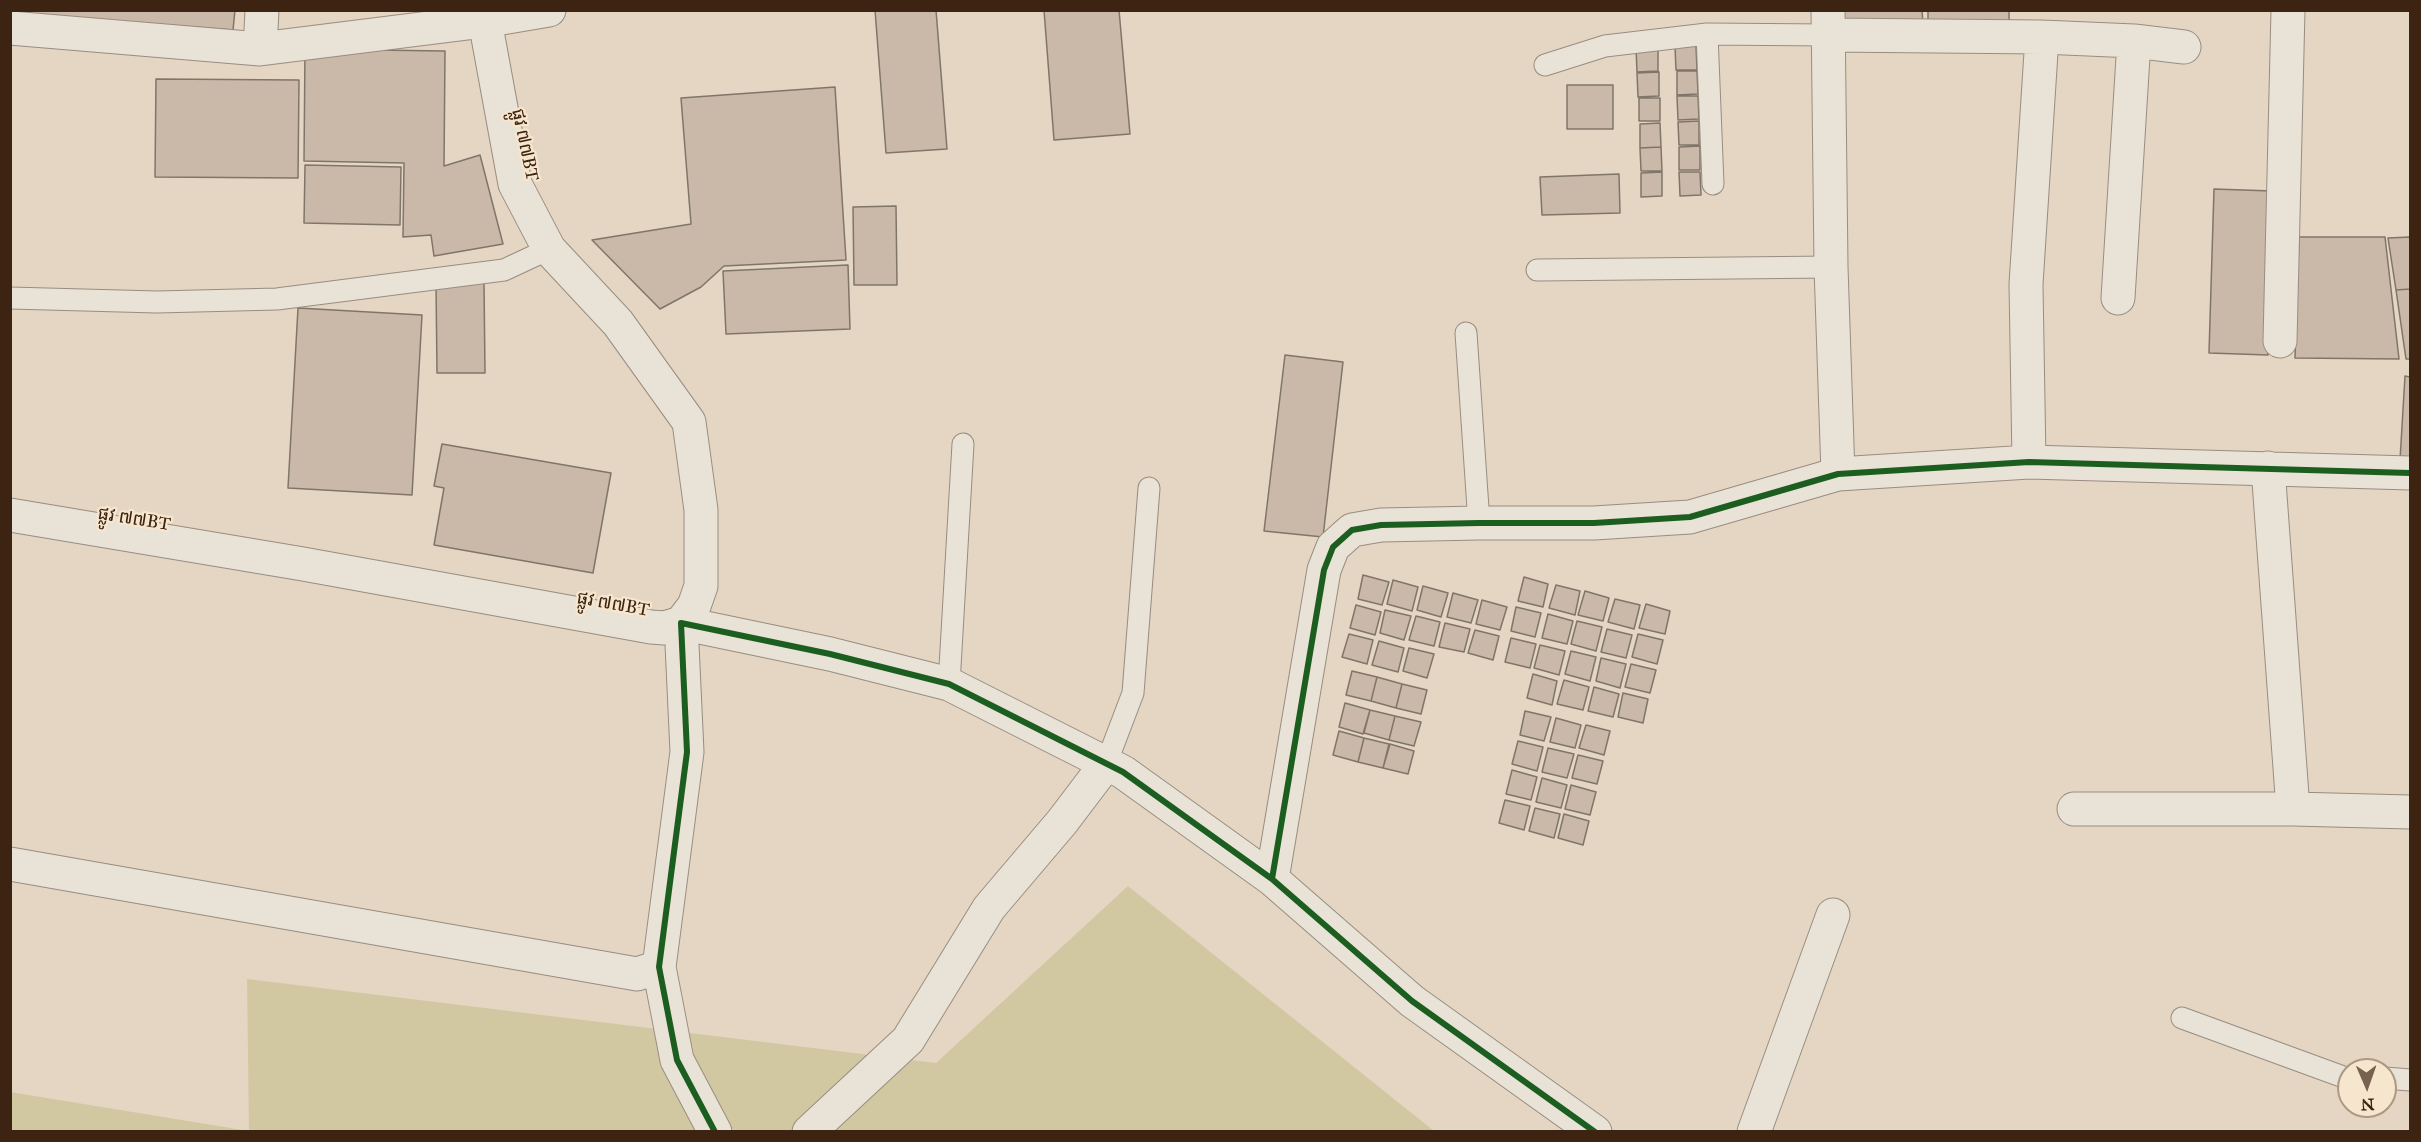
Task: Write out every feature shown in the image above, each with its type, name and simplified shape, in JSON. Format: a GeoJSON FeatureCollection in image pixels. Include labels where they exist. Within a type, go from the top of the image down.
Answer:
{"type":"FeatureCollection","features":[{"type":"Feature","properties":{"kind":"street"},"geometry":{"type":"LineString","coordinates":[[260,49],[262,10]]}},
{"type":"Feature","properties":{"kind":"street"},"geometry":{"type":"LineString","coordinates":[[10,28],[260,49],[483,16],[549,10]]}},
{"type":"Feature","properties":{"kind":"street"},"geometry":{"type":"LineString","coordinates":[[2280,341],[2288,10]]}},
{"type":"Feature","properties":{"kind":"street","name":"ផ្លូវ ៧៧BT"},"geometry":{"type":"LineString","coordinates":[[10,515],[303,564],[651,627],[681,623],[694,606],[701,586],[701,510],[688,422],[618,323],[549,249],[514,184],[483,16]]}},
{"type":"Feature","properties":{"kind":"street"},"geometry":{"type":"LineString","coordinates":[[1838,474],[1831,267],[1828,23],[2042,37],[2134,40],[2184,47]]}},
{"type":"Feature","properties":{"kind":"street"},"geometry":{"type":"LineString","coordinates":[[2029,462],[2026,284],[2042,37]]}},
{"type":"Feature","properties":{"kind":"street"},"geometry":{"type":"LineString","coordinates":[[2118,298],[2134,40]]}},
{"type":"Feature","properties":{"kind":"street"},"geometry":{"type":"LineString","coordinates":[[1272,879],[1324,570],[1333,547],[1352,530],[1381,525],[1594,524],[1690,517],[1838,474],[2029,462],[2410,473]]}},
{"type":"Feature","properties":{"kind":"street"},"geometry":{"type":"LineString","coordinates":[[2268,468],[2293,809]]}},
{"type":"Feature","properties":{"kind":"street"},"geometry":{"type":"LineString","coordinates":[[715,1131],[677,1060],[659,967],[687,752],[681,623],[830,654],[949,684],[1123,772],[1272,879],[1412,1001],[1595,1131]]}},
{"type":"Feature","properties":{"kind":"street"},"geometry":{"type":"LineString","coordinates":[[809,1131],[908,1040],[989,908],[1062,822],[1106,764]]}},
{"type":"Feature","properties":{"kind":"street"},"geometry":{"type":"LineString","coordinates":[[2074,809],[2293,809],[2410,812]]}},
{"type":"Feature","properties":{"kind":"street"},"geometry":{"type":"LineString","coordinates":[[10,864],[637,974],[659,967]]}},
{"type":"Feature","properties":{"kind":"street"},"geometry":{"type":"LineString","coordinates":[[1754,1131],[1833,915]]}},
{"type":"Feature","properties":{"kind":"lane"},"geometry":{"type":"LineString","coordinates":[[1545,65],[1605,46],[1828,23]]}},
{"type":"Feature","properties":{"kind":"lane"},"geometry":{"type":"LineString","coordinates":[[1707,34],[1713,184]]}},
{"type":"Feature","properties":{"kind":"lane"},"geometry":{"type":"LineString","coordinates":[[10,298],[157,303],[278,299],[504,270],[549,249]]}},
{"type":"Feature","properties":{"kind":"lane"},"geometry":{"type":"LineString","coordinates":[[1537,270],[1831,267]]}},
{"type":"Feature","properties":{"kind":"lane"},"geometry":{"type":"LineString","coordinates":[[1466,333],[1479,523]]}},
{"type":"Feature","properties":{"kind":"lane"},"geometry":{"type":"LineString","coordinates":[[949,684],[963,444]]}},
{"type":"Feature","properties":{"kind":"lane"},"geometry":{"type":"LineString","coordinates":[[1106,764],[1133,693],[1149,488]]}},
{"type":"Feature","properties":{"kind":"lane"},"geometry":{"type":"LineString","coordinates":[[2182,1018],[2337,1075]]}},
{"type":"Feature","properties":{"kind":"shaded area"},"geometry":{"type":"Polygon","coordinates":[[[1128,886],[1434,1131],[11,1132],[10,1092],[249,1131],[247,979],[936,1063],[1128,886]]]}},
{"type":"Feature","properties":{"kind":"building"},"geometry":{"type":"Polygon","coordinates":[[[10,10],[235,10],[233,30],[10,13],[10,10]]]}},
{"type":"Feature","properties":{"kind":"building"},"geometry":{"type":"Polygon","coordinates":[[[875,10],[936,10],[947,149],[886,153],[875,10]]]}},
{"type":"Feature","properties":{"kind":"building"},"geometry":{"type":"Polygon","coordinates":[[[1044,10],[1119,10],[1130,134],[1054,140],[1044,10]]]}},
{"type":"Feature","properties":{"kind":"building"},"geometry":{"type":"Polygon","coordinates":[[[1840,10],[1922,10],[1923,24],[1841,25],[1840,10]]]}},
{"type":"Feature","properties":{"kind":"building"},"geometry":{"type":"Polygon","coordinates":[[[1928,10],[2009,10],[2009,27],[1928,28],[1928,10]]]}},
{"type":"Feature","properties":{"kind":"building"},"geometry":{"type":"Polygon","coordinates":[[[1696,46],[1697,70],[1676,70],[1675,47],[1696,46]]]}},
{"type":"Feature","properties":{"kind":"building"},"geometry":{"type":"Polygon","coordinates":[[[1658,47],[1658,71],[1637,72],[1636,48],[1658,47]]]}},
{"type":"Feature","properties":{"kind":"building"},"geometry":{"type":"Polygon","coordinates":[[[305,49],[445,51],[444,166],[480,155],[503,244],[434,256],[431,235],[403,237],[404,163],[304,161],[305,49]]]}},
{"type":"Feature","properties":{"kind":"building"},"geometry":{"type":"Polygon","coordinates":[[[1677,71],[1697,71],[1698,94],[1677,95],[1677,71]]]}},
{"type":"Feature","properties":{"kind":"building"},"geometry":{"type":"Polygon","coordinates":[[[1659,72],[1659,96],[1638,97],[1637,73],[1659,72]]]}},
{"type":"Feature","properties":{"kind":"building"},"geometry":{"type":"Polygon","coordinates":[[[156,79],[299,80],[298,178],[155,177],[156,79]]]}},
{"type":"Feature","properties":{"kind":"building"},"geometry":{"type":"Polygon","coordinates":[[[1567,85],[1613,85],[1613,129],[1567,129],[1567,85]]]}},
{"type":"Feature","properties":{"kind":"building"},"geometry":{"type":"Polygon","coordinates":[[[835,87],[846,260],[724,266],[701,287],[660,309],[592,240],[691,224],[681,98],[835,87]]]}},
{"type":"Feature","properties":{"kind":"building"},"geometry":{"type":"Polygon","coordinates":[[[1677,96],[1698,96],[1699,119],[1678,120],[1677,96]]]}},
{"type":"Feature","properties":{"kind":"building"},"geometry":{"type":"Polygon","coordinates":[[[1639,98],[1660,98],[1660,121],[1639,121],[1639,98]]]}},
{"type":"Feature","properties":{"kind":"building"},"geometry":{"type":"Polygon","coordinates":[[[1699,121],[1699,145],[1679,145],[1678,122],[1699,121]]]}},
{"type":"Feature","properties":{"kind":"building"},"geometry":{"type":"Polygon","coordinates":[[[1660,123],[1661,147],[1640,148],[1640,124],[1660,123]]]}},
{"type":"Feature","properties":{"kind":"building"},"geometry":{"type":"Polygon","coordinates":[[[1700,146],[1700,170],[1679,170],[1679,147],[1700,146]]]}},
{"type":"Feature","properties":{"kind":"building"},"geometry":{"type":"Polygon","coordinates":[[[1661,147],[1662,171],[1641,171],[1640,148],[1661,147]]]}},
{"type":"Feature","properties":{"kind":"building"},"geometry":{"type":"Polygon","coordinates":[[[305,165],[401,167],[400,225],[304,223],[305,165]]]}},
{"type":"Feature","properties":{"kind":"building"},"geometry":{"type":"Polygon","coordinates":[[[1662,172],[1662,196],[1641,197],[1641,173],[1662,172]]]}},
{"type":"Feature","properties":{"kind":"building"},"geometry":{"type":"Polygon","coordinates":[[[1679,172],[1700,172],[1701,195],[1680,196],[1679,172]]]}},
{"type":"Feature","properties":{"kind":"building"},"geometry":{"type":"Polygon","coordinates":[[[1619,174],[1620,213],[1542,215],[1540,177],[1619,174]]]}},
{"type":"Feature","properties":{"kind":"building"},"geometry":{"type":"Polygon","coordinates":[[[2214,189],[2272,191],[2268,355],[2209,353],[2214,189]]]}},
{"type":"Feature","properties":{"kind":"building"},"geometry":{"type":"Polygon","coordinates":[[[896,206],[897,285],[854,285],[853,207],[896,206]]]}},
{"type":"Feature","properties":{"kind":"building"},"geometry":{"type":"Polygon","coordinates":[[[2299,237],[2385,237],[2399,359],[2295,358],[2299,237]]]}},
{"type":"Feature","properties":{"kind":"building"},"geometry":{"type":"Polygon","coordinates":[[[2410,237],[2410,289],[2396,290],[2388,238],[2410,237]]]}},
{"type":"Feature","properties":{"kind":"building"},"geometry":{"type":"Polygon","coordinates":[[[848,265],[850,329],[726,334],[723,271],[848,265]]]}},
{"type":"Feature","properties":{"kind":"building"},"geometry":{"type":"Polygon","coordinates":[[[436,283],[484,283],[485,373],[437,373],[436,283]]]}},
{"type":"Feature","properties":{"kind":"building"},"geometry":{"type":"Polygon","coordinates":[[[2410,289],[2410,359],[2406,359],[2396,290],[2410,289]]]}},
{"type":"Feature","properties":{"kind":"building"},"geometry":{"type":"Polygon","coordinates":[[[298,308],[422,315],[412,495],[288,488],[298,308]]]}},
{"type":"Feature","properties":{"kind":"building"},"geometry":{"type":"Polygon","coordinates":[[[1285,355],[1343,362],[1323,537],[1264,531],[1285,355]]]}},
{"type":"Feature","properties":{"kind":"building"},"geometry":{"type":"Polygon","coordinates":[[[2405,376],[2410,377],[2410,461],[2400,460],[2405,376]]]}},
{"type":"Feature","properties":{"kind":"building"},"geometry":{"type":"Polygon","coordinates":[[[442,444],[611,473],[593,573],[434,545],[444,488],[434,486],[442,444]]]}},
{"type":"Feature","properties":{"kind":"building"},"geometry":{"type":"Polygon","coordinates":[[[1363,575],[1389,582],[1382,605],[1358,599],[1363,575]]]}},
{"type":"Feature","properties":{"kind":"building"},"geometry":{"type":"Polygon","coordinates":[[[1524,577],[1548,584],[1543,607],[1518,601],[1524,577]]]}},
{"type":"Feature","properties":{"kind":"building"},"geometry":{"type":"Polygon","coordinates":[[[1393,580],[1418,587],[1412,611],[1387,604],[1393,580]]]}},
{"type":"Feature","properties":{"kind":"building"},"geometry":{"type":"Polygon","coordinates":[[[1556,585],[1580,591],[1575,615],[1549,608],[1556,585]]]}},
{"type":"Feature","properties":{"kind":"building"},"geometry":{"type":"Polygon","coordinates":[[[1423,586],[1448,593],[1441,617],[1417,610],[1423,586]]]}},
{"type":"Feature","properties":{"kind":"building"},"geometry":{"type":"Polygon","coordinates":[[[1585,591],[1609,598],[1603,621],[1578,615],[1585,591]]]}},
{"type":"Feature","properties":{"kind":"building"},"geometry":{"type":"Polygon","coordinates":[[[1453,593],[1478,600],[1471,623],[1447,617],[1453,593]]]}},
{"type":"Feature","properties":{"kind":"building"},"geometry":{"type":"Polygon","coordinates":[[[1615,599],[1640,605],[1634,629],[1608,622],[1615,599]]]}},
{"type":"Feature","properties":{"kind":"building"},"geometry":{"type":"Polygon","coordinates":[[[1482,600],[1507,607],[1500,630],[1476,624],[1482,600]]]}},
{"type":"Feature","properties":{"kind":"building"},"geometry":{"type":"Polygon","coordinates":[[[1646,604],[1670,611],[1665,634],[1639,628],[1646,604]]]}},
{"type":"Feature","properties":{"kind":"building"},"geometry":{"type":"Polygon","coordinates":[[[1356,605],[1381,612],[1375,635],[1350,628],[1356,605]]]}},
{"type":"Feature","properties":{"kind":"building"},"geometry":{"type":"Polygon","coordinates":[[[1516,607],[1541,613],[1535,637],[1511,631],[1516,607]]]}},
{"type":"Feature","properties":{"kind":"building"},"geometry":{"type":"Polygon","coordinates":[[[1385,610],[1411,616],[1404,640],[1380,633],[1385,610]]]}},
{"type":"Feature","properties":{"kind":"building"},"geometry":{"type":"Polygon","coordinates":[[[1548,614],[1573,621],[1567,644],[1542,638],[1548,614]]]}},
{"type":"Feature","properties":{"kind":"building"},"geometry":{"type":"Polygon","coordinates":[[[1416,616],[1440,622],[1434,646],[1409,640],[1416,616]]]}},
{"type":"Feature","properties":{"kind":"building"},"geometry":{"type":"Polygon","coordinates":[[[1577,621],[1602,627],[1596,651],[1571,644],[1577,621]]]}},
{"type":"Feature","properties":{"kind":"building"},"geometry":{"type":"Polygon","coordinates":[[[1445,623],[1470,629],[1464,652],[1439,647],[1445,623]]]}},
{"type":"Feature","properties":{"kind":"building"},"geometry":{"type":"Polygon","coordinates":[[[1607,629],[1632,635],[1626,658],[1601,652],[1607,629]]]}},
{"type":"Feature","properties":{"kind":"building"},"geometry":{"type":"Polygon","coordinates":[[[1475,630],[1499,636],[1493,660],[1468,653],[1475,630]]]}},
{"type":"Feature","properties":{"kind":"building"},"geometry":{"type":"Polygon","coordinates":[[[1349,634],[1373,640],[1367,664],[1342,657],[1349,634]]]}},
{"type":"Feature","properties":{"kind":"building"},"geometry":{"type":"Polygon","coordinates":[[[1638,634],[1663,640],[1657,664],[1632,657],[1638,634]]]}},
{"type":"Feature","properties":{"kind":"building"},"geometry":{"type":"Polygon","coordinates":[[[1511,638],[1536,644],[1530,668],[1505,662],[1511,638]]]}},
{"type":"Feature","properties":{"kind":"building"},"geometry":{"type":"Polygon","coordinates":[[[1379,641],[1404,648],[1398,672],[1372,665],[1379,641]]]}},
{"type":"Feature","properties":{"kind":"building"},"geometry":{"type":"Polygon","coordinates":[[[1540,645],[1565,651],[1559,675],[1534,668],[1540,645]]]}},
{"type":"Feature","properties":{"kind":"building"},"geometry":{"type":"Polygon","coordinates":[[[1409,648],[1434,654],[1427,678],[1403,671],[1409,648]]]}},
{"type":"Feature","properties":{"kind":"building"},"geometry":{"type":"Polygon","coordinates":[[[1571,651],[1596,657],[1590,681],[1565,674],[1571,651]]]}},
{"type":"Feature","properties":{"kind":"building"},"geometry":{"type":"Polygon","coordinates":[[[1601,658],[1626,664],[1620,688],[1596,681],[1601,658]]]}},
{"type":"Feature","properties":{"kind":"building"},"geometry":{"type":"Polygon","coordinates":[[[1631,664],[1656,670],[1650,693],[1625,687],[1631,664]]]}},
{"type":"Feature","properties":{"kind":"building"},"geometry":{"type":"Polygon","coordinates":[[[1352,671],[1377,677],[1371,701],[1346,695],[1352,671]]]}},
{"type":"Feature","properties":{"kind":"building"},"geometry":{"type":"Polygon","coordinates":[[[1533,674],[1557,681],[1552,705],[1527,698],[1533,674]]]}},
{"type":"Feature","properties":{"kind":"building"},"geometry":{"type":"Polygon","coordinates":[[[1377,677],[1402,684],[1396,708],[1371,701],[1377,677]]]}},
{"type":"Feature","properties":{"kind":"building"},"geometry":{"type":"Polygon","coordinates":[[[1564,680],[1589,687],[1583,710],[1557,704],[1564,680]]]}},
{"type":"Feature","properties":{"kind":"building"},"geometry":{"type":"Polygon","coordinates":[[[1402,684],[1427,690],[1421,714],[1396,708],[1402,684]]]}},
{"type":"Feature","properties":{"kind":"building"},"geometry":{"type":"Polygon","coordinates":[[[1594,687],[1619,694],[1613,717],[1588,711],[1594,687]]]}},
{"type":"Feature","properties":{"kind":"building"},"geometry":{"type":"Polygon","coordinates":[[[1623,693],[1648,699],[1643,723],[1618,717],[1623,693]]]}},
{"type":"Feature","properties":{"kind":"building"},"geometry":{"type":"Polygon","coordinates":[[[1345,703],[1370,710],[1363,734],[1339,727],[1345,703]]]}},
{"type":"Feature","properties":{"kind":"building"},"geometry":{"type":"Polygon","coordinates":[[[1370,710],[1395,716],[1389,740],[1364,733],[1370,710]]]}},
{"type":"Feature","properties":{"kind":"building"},"geometry":{"type":"Polygon","coordinates":[[[1525,711],[1551,717],[1544,741],[1520,735],[1525,711]]]}},
{"type":"Feature","properties":{"kind":"building"},"geometry":{"type":"Polygon","coordinates":[[[1395,716],[1421,722],[1414,746],[1389,740],[1395,716]]]}},
{"type":"Feature","properties":{"kind":"building"},"geometry":{"type":"Polygon","coordinates":[[[1556,718],[1581,725],[1575,748],[1550,742],[1556,718]]]}},
{"type":"Feature","properties":{"kind":"building"},"geometry":{"type":"Polygon","coordinates":[[[1586,725],[1610,731],[1604,755],[1579,748],[1586,725]]]}},
{"type":"Feature","properties":{"kind":"building"},"geometry":{"type":"Polygon","coordinates":[[[1339,731],[1364,738],[1358,762],[1333,755],[1339,731]]]}},
{"type":"Feature","properties":{"kind":"building"},"geometry":{"type":"Polygon","coordinates":[[[1364,738],[1389,744],[1383,768],[1358,762],[1364,738]]]}},
{"type":"Feature","properties":{"kind":"building"},"geometry":{"type":"Polygon","coordinates":[[[1518,741],[1543,747],[1537,771],[1512,764],[1518,741]]]}},
{"type":"Feature","properties":{"kind":"building"},"geometry":{"type":"Polygon","coordinates":[[[1390,744],[1414,751],[1408,774],[1383,768],[1390,744]]]}},
{"type":"Feature","properties":{"kind":"building"},"geometry":{"type":"Polygon","coordinates":[[[1548,748],[1574,754],[1567,778],[1542,772],[1548,748]]]}},
{"type":"Feature","properties":{"kind":"building"},"geometry":{"type":"Polygon","coordinates":[[[1578,755],[1603,761],[1597,784],[1572,778],[1578,755]]]}},
{"type":"Feature","properties":{"kind":"building"},"geometry":{"type":"Polygon","coordinates":[[[1512,770],[1537,777],[1531,800],[1506,794],[1512,770]]]}},
{"type":"Feature","properties":{"kind":"building"},"geometry":{"type":"Polygon","coordinates":[[[1542,778],[1567,785],[1561,808],[1536,802],[1542,778]]]}},
{"type":"Feature","properties":{"kind":"building"},"geometry":{"type":"Polygon","coordinates":[[[1571,785],[1596,792],[1590,815],[1565,809],[1571,785]]]}},
{"type":"Feature","properties":{"kind":"building"},"geometry":{"type":"Polygon","coordinates":[[[1505,800],[1530,806],[1524,830],[1499,823],[1505,800]]]}},
{"type":"Feature","properties":{"kind":"building"},"geometry":{"type":"Polygon","coordinates":[[[1535,808],[1560,814],[1554,838],[1529,831],[1535,808]]]}},
{"type":"Feature","properties":{"kind":"building"},"geometry":{"type":"Polygon","coordinates":[[[1564,814],[1589,821],[1583,845],[1558,838],[1564,814]]]}},
{"type":"Feature","properties":{"kind":"cycle path"},"geometry":{"type":"LineString","coordinates":[[1272,879],[1324,570],[1333,547],[1352,530],[1381,525],[1594,523],[1690,517],[1838,474],[2029,462],[2410,473]]}},
{"type":"Feature","properties":{"kind":"cycle path"},"geometry":{"type":"LineString","coordinates":[[715,1132],[677,1060],[659,967],[687,752],[681,623],[830,654],[949,684],[1123,772],[1272,879],[1412,1001],[1595,1132]]}}]}
